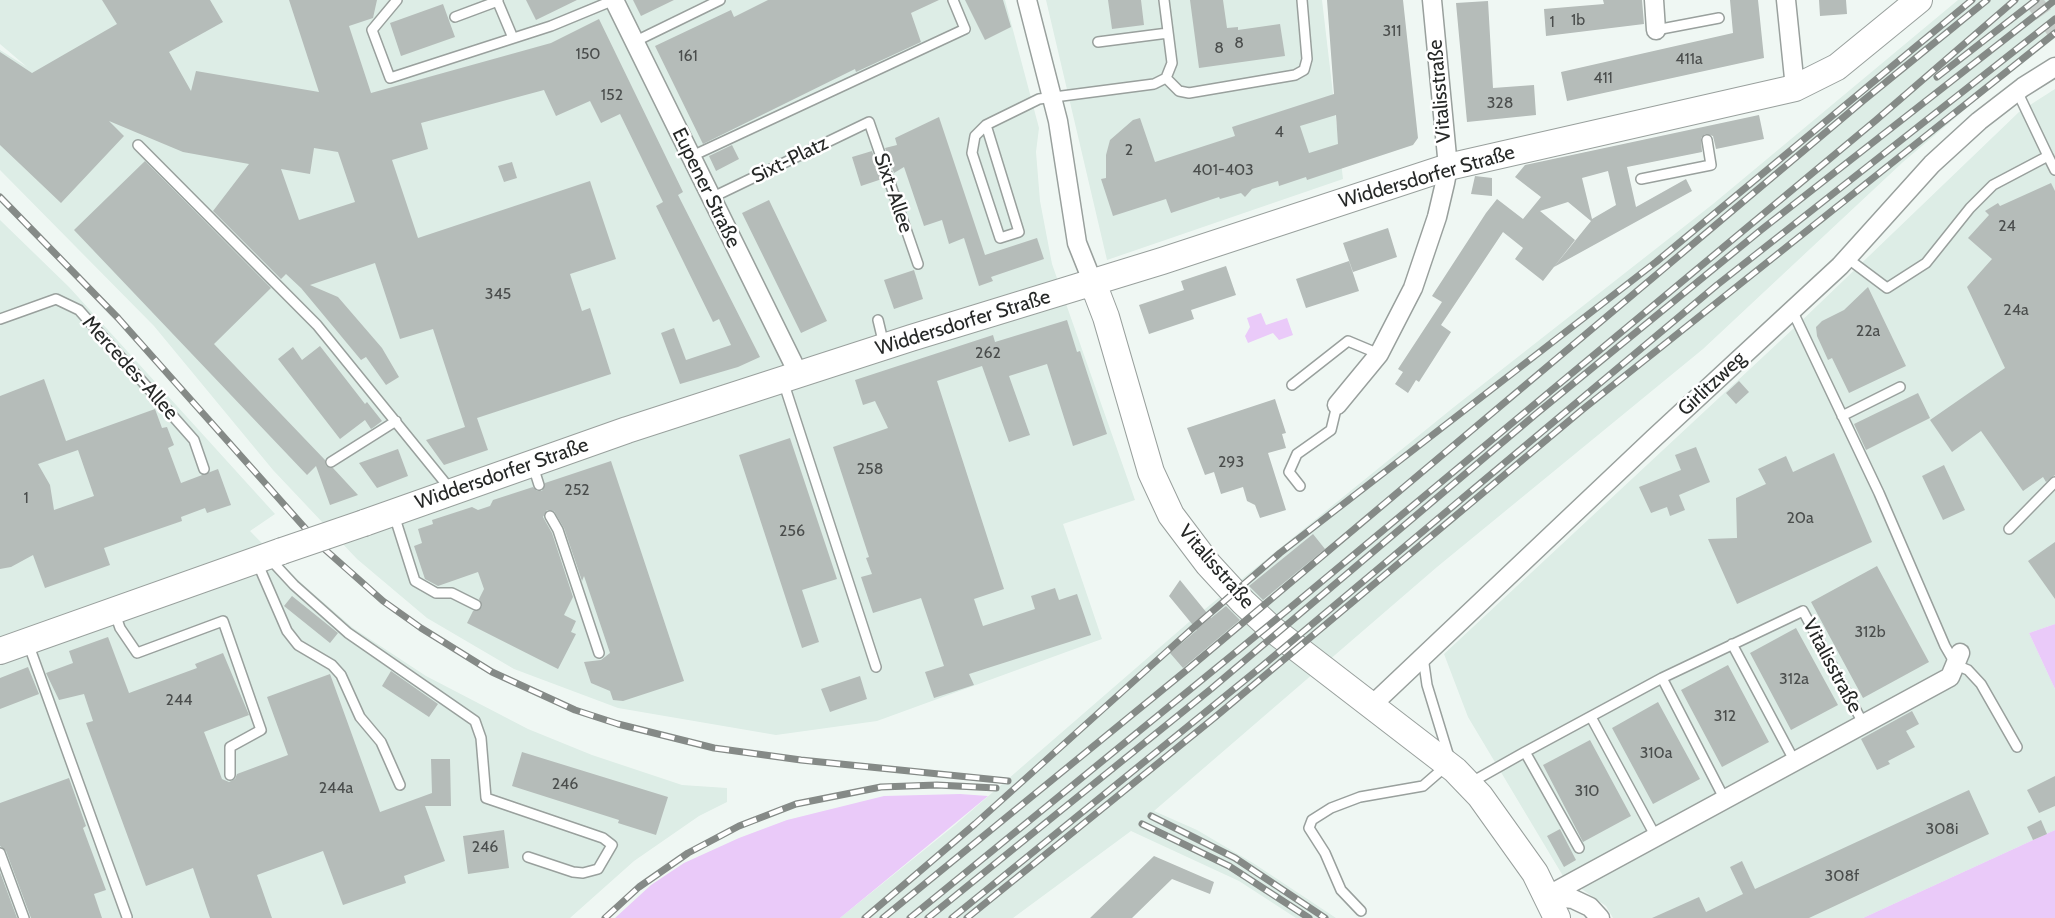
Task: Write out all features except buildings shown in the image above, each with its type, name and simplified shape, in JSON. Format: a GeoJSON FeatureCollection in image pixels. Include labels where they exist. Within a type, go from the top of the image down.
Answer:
{"type":"FeatureCollection","features":[{"type":"Feature","properties":{"kind":"main road","name":"Widdersdorfer Straße"},"geometry":{"type":"LineString","coordinates":[[0,651],[452,492],[535,474],[791,378],[1093,283],[1448,167],[1702,114],[1795,88],[1837,67],[1919,0]]}},
{"type":"Feature","properties":{"kind":"main road","name":"Vitalisstraße"},"geometry":{"type":"LineString","coordinates":[[1093,283],[1106,317],[1151,472],[1171,515],[1208,564],[1272,629],[1457,773],[1508,832],[1552,907]]}},
{"type":"Feature","properties":{"kind":"street","name":"Eupener Straße"},"geometry":{"type":"LineString","coordinates":[[614,0],[711,198],[791,378]]}},
{"type":"Feature","properties":{"kind":"street"},"geometry":{"type":"LineString","coordinates":[[1027,0],[1052,97],[1077,243],[1093,283]]}},
{"type":"Feature","properties":{"kind":"street","name":"Vitalisstraße"},"geometry":{"type":"LineString","coordinates":[[1337,405],[1379,354],[1413,288],[1437,217],[1448,167],[1432,0]]}},
{"type":"Feature","properties":{"kind":"street"},"geometry":{"type":"LineString","coordinates":[[1654,0],[1656,30]]}},
{"type":"Feature","properties":{"kind":"street"},"geometry":{"type":"LineString","coordinates":[[1786,0],[1795,88]]}},
{"type":"Feature","properties":{"kind":"street","name":"Girlitzweg"},"geometry":{"type":"LineString","coordinates":[[1371,706],[1847,258],[1932,164],[2017,92],[2055,67]]}},
{"type":"Feature","properties":{"kind":"street","name":"Vitalisstraße"},"geometry":{"type":"LineString","coordinates":[[1552,907],[1656,837],[1950,676],[1958,659]]}},
{"type":"Feature","properties":{"kind":"street"},"geometry":{"type":"LineString","coordinates":[[1552,907],[1573,899],[1590,907],[1600,918]]}},
{"type":"Feature","properties":{"kind":"lane"},"geometry":{"type":"LineString","coordinates":[[397,0],[372,30],[390,78],[551,26],[614,0]]}},
{"type":"Feature","properties":{"kind":"lane"},"geometry":{"type":"LineString","coordinates":[[634,42],[720,0]]}},
{"type":"Feature","properties":{"kind":"lane"},"geometry":{"type":"LineString","coordinates":[[690,157],[965,29],[953,0]]}},
{"type":"Feature","properties":{"kind":"lane"},"geometry":{"type":"LineString","coordinates":[[986,125],[1019,232],[1000,238],[972,153],[975,136],[986,125],[1039,99],[1154,84],[1166,78],[1172,63],[1164,0]]}},
{"type":"Feature","properties":{"kind":"lane"},"geometry":{"type":"LineString","coordinates":[[1166,78],[1179,91],[1189,93],[1295,75],[1304,70],[1307,59],[1302,0]]}},
{"type":"Feature","properties":{"kind":"lane"},"geometry":{"type":"LineString","coordinates":[[455,17],[497,1],[513,38]]}},
{"type":"Feature","properties":{"kind":"lane"},"geometry":{"type":"LineString","coordinates":[[1656,30],[1719,18]]}},
{"type":"Feature","properties":{"kind":"lane"},"geometry":{"type":"LineString","coordinates":[[1098,42],[1168,33]]}},
{"type":"Feature","properties":{"kind":"lane"},"geometry":{"type":"LineString","coordinates":[[2017,92],[2055,170]]}},
{"type":"Feature","properties":{"kind":"lane","name":"Sixt-Platz"},"geometry":{"type":"LineString","coordinates":[[711,198],[869,122]]}},
{"type":"Feature","properties":{"kind":"lane","name":"Sixt-Allee"},"geometry":{"type":"LineString","coordinates":[[869,122],[918,264]]}},
{"type":"Feature","properties":{"kind":"lane"},"geometry":{"type":"LineString","coordinates":[[1641,179],[1712,165],[1707,140]]}},
{"type":"Feature","properties":{"kind":"lane"},"geometry":{"type":"LineString","coordinates":[[138,145],[317,325],[452,492]]}},
{"type":"Feature","properties":{"kind":"lane"},"geometry":{"type":"LineString","coordinates":[[1847,258],[1887,288],[1926,262],[1970,207],[1993,185],[2048,156]]}},
{"type":"Feature","properties":{"kind":"lane","name":"Mercedes-Allee"},"geometry":{"type":"LineString","coordinates":[[0,319],[56,299],[79,310],[194,440],[204,469]]}},
{"type":"Feature","properties":{"kind":"lane"},"geometry":{"type":"LineString","coordinates":[[1792,310],[1958,659],[1981,684],[2017,747]]}},
{"type":"Feature","properties":{"kind":"lane"},"geometry":{"type":"LineString","coordinates":[[878,320],[885,347]]}},
{"type":"Feature","properties":{"kind":"lane"},"geometry":{"type":"LineString","coordinates":[[1293,385],[1348,341],[1379,354]]}},
{"type":"Feature","properties":{"kind":"lane"},"geometry":{"type":"LineString","coordinates":[[791,378],[876,667]]}},
{"type":"Feature","properties":{"kind":"lane"},"geometry":{"type":"LineString","coordinates":[[1842,416],[1900,387]]}},
{"type":"Feature","properties":{"kind":"lane"},"geometry":{"type":"LineString","coordinates":[[1300,486],[1289,472],[1297,454],[1331,430],[1337,405]]}},
{"type":"Feature","properties":{"kind":"lane"},"geometry":{"type":"LineString","coordinates":[[331,462],[396,421]]}},
{"type":"Feature","properties":{"kind":"lane"},"geometry":{"type":"LineString","coordinates":[[2009,529],[2055,482]]}},
{"type":"Feature","properties":{"kind":"lane"},"geometry":{"type":"LineString","coordinates":[[393,513],[415,581],[436,593],[452,593],[476,606]]}},
{"type":"Feature","properties":{"kind":"lane"},"geometry":{"type":"LineString","coordinates":[[550,516],[558,530],[599,653]]}},
{"type":"Feature","properties":{"kind":"lane"},"geometry":{"type":"LineString","coordinates":[[268,556],[287,631],[298,645],[332,665],[341,675],[360,717],[381,742],[400,785]]}},
{"type":"Feature","properties":{"kind":"lane"},"geometry":{"type":"LineString","coordinates":[[268,556],[294,585],[348,633],[475,721],[482,738],[486,798],[603,838],[612,845],[598,869],[593,871],[573,872],[528,857]]}},
{"type":"Feature","properties":{"kind":"lane"},"geometry":{"type":"LineString","coordinates":[[114,610],[120,628],[137,653],[222,621],[261,730],[230,747],[230,775]]}},
{"type":"Feature","properties":{"kind":"lane","name":"Vitalisstraße"},"geometry":{"type":"LineString","coordinates":[[1422,656],[1433,705],[1457,773],[1525,752],[1662,678],[1803,611],[1864,725]]}},
{"type":"Feature","properties":{"kind":"lane"},"geometry":{"type":"LineString","coordinates":[[27,641],[127,917]]}},
{"type":"Feature","properties":{"kind":"lane"},"geometry":{"type":"LineString","coordinates":[[1732,644],[1795,762]]}},
{"type":"Feature","properties":{"kind":"lane"},"geometry":{"type":"LineString","coordinates":[[1662,678],[1725,800]]}},
{"type":"Feature","properties":{"kind":"lane"},"geometry":{"type":"LineString","coordinates":[[1591,717],[1656,837]]}},
{"type":"Feature","properties":{"kind":"lane"},"geometry":{"type":"LineString","coordinates":[[1525,752],[1579,848]]}},
{"type":"Feature","properties":{"kind":"lane"},"geometry":{"type":"LineString","coordinates":[[1361,911],[1341,890],[1325,853],[1309,828],[1312,820],[1331,808],[1360,797],[1423,786],[1457,773]]}},
{"type":"Feature","properties":{"kind":"lane"},"geometry":{"type":"LineString","coordinates":[[0,853],[24,918]]}},
{"type":"Feature","properties":{"kind":"shaded area"},"geometry":{"type":"Polygon","coordinates":[[[0,0],[1005,0],[1039,128],[1036,152],[1040,201],[1052,264],[1135,500],[1063,524],[1102,639],[877,721],[776,735],[618,708],[514,669],[427,618],[357,559],[273,470],[154,326],[0,170],[0,50],[27,67],[0,44],[0,0]]]}},
{"type":"Feature","properties":{"kind":"shaded area"},"geometry":{"type":"Polygon","coordinates":[[[1046,0],[1322,0],[1343,179],[1107,260],[1046,0]]]}},
{"type":"Feature","properties":{"kind":"shaded area"},"geometry":{"type":"Polygon","coordinates":[[[1958,0],[2055,0],[2055,38],[1981,96],[1903,162],[1703,349],[1437,567],[1154,811],[1197,830],[1253,863],[1336,918],[1296,918],[1239,881],[1131,831],[1013,918],[840,918],[955,825],[1189,622],[1454,407],[1713,204],[1958,0]]]}},
{"type":"Feature","properties":{"kind":"shaded area"},"geometry":{"type":"Polygon","coordinates":[[[2055,89],[2055,624],[2029,633],[2055,689],[2055,830],[1863,918],[1613,918],[1606,906],[1563,876],[1468,717],[1444,654],[1794,328],[2019,112],[2055,89]]]}},
{"type":"Feature","properties":{"kind":"shaded area"},"geometry":{"type":"Polygon","coordinates":[[[0,220],[69,287],[275,514],[250,531],[300,582],[353,628],[426,676],[528,729],[592,755],[682,785],[727,788],[727,802],[699,816],[634,861],[570,918],[0,918],[0,220]]]}},
{"type":"Feature","properties":{"kind":"shaded area"},"geometry":{"type":"Polygon","coordinates":[[[1261,313],[1266,325],[1287,318],[1293,335],[1279,340],[1273,333],[1248,343],[1245,336],[1250,327],[1247,318],[1261,313]]]}},
{"type":"Feature","properties":{"kind":"shaded area"},"geometry":{"type":"Polygon","coordinates":[[[2055,624],[2055,689],[2029,633],[2055,624]]]}},
{"type":"Feature","properties":{"kind":"shaded area"},"geometry":{"type":"Polygon","coordinates":[[[960,794],[988,796],[840,918],[615,918],[651,885],[684,863],[739,838],[787,820],[884,796],[960,794]]]}},
{"type":"Feature","properties":{"kind":"shaded area"},"geometry":{"type":"Polygon","coordinates":[[[2055,830],[2055,918],[1863,918],[2055,830]]]}},
{"type":"Feature","properties":{"kind":"tunnel"},"geometry":{"type":"LineString","coordinates":[[2033,0],[2055,30]]}},
{"type":"Feature","properties":{"kind":"railway"},"geometry":{"type":"LineString","coordinates":[[865,918],[975,824],[1280,553],[1656,262],[1972,0]]}},
{"type":"Feature","properties":{"kind":"railway"},"geometry":{"type":"LineString","coordinates":[[883,918],[1188,669],[1864,100],[1987,0]]}},
{"type":"Feature","properties":{"kind":"railway"},"geometry":{"type":"LineString","coordinates":[[910,918],[1285,612],[1875,121],[2015,0]]}},
{"type":"Feature","properties":{"kind":"railway"},"geometry":{"type":"LineString","coordinates":[[1937,77],[2036,0]]}},
{"type":"Feature","properties":{"kind":"railway"},"geometry":{"type":"LineString","coordinates":[[928,918],[1211,689],[1536,414],[1761,230],[2055,0]]}},
{"type":"Feature","properties":{"kind":"railway"},"geometry":{"type":"LineString","coordinates":[[952,918],[1261,667],[1717,285],[2055,19]]}},
{"type":"Feature","properties":{"kind":"railway"},"geometry":{"type":"LineString","coordinates":[[967,918],[1214,718],[1582,410],[2055,33]]}},
{"type":"Feature","properties":{"kind":"railway"},"geometry":{"type":"LineString","coordinates":[[0,197],[118,318],[321,546],[383,601],[421,628],[492,672],[575,710],[618,724],[714,748],[801,760],[1008,781]]}},
{"type":"Feature","properties":{"kind":"railway"},"geometry":{"type":"LineString","coordinates":[[605,918],[639,887],[688,853],[739,826],[796,804],[881,787],[937,785],[996,788]]}},
{"type":"Feature","properties":{"kind":"railway"},"geometry":{"type":"LineString","coordinates":[[1151,816],[1235,858],[1325,918]]}},
{"type":"Feature","properties":{"kind":"railway"},"geometry":{"type":"LineString","coordinates":[[1142,824],[1229,866],[1309,918]]}}]}
